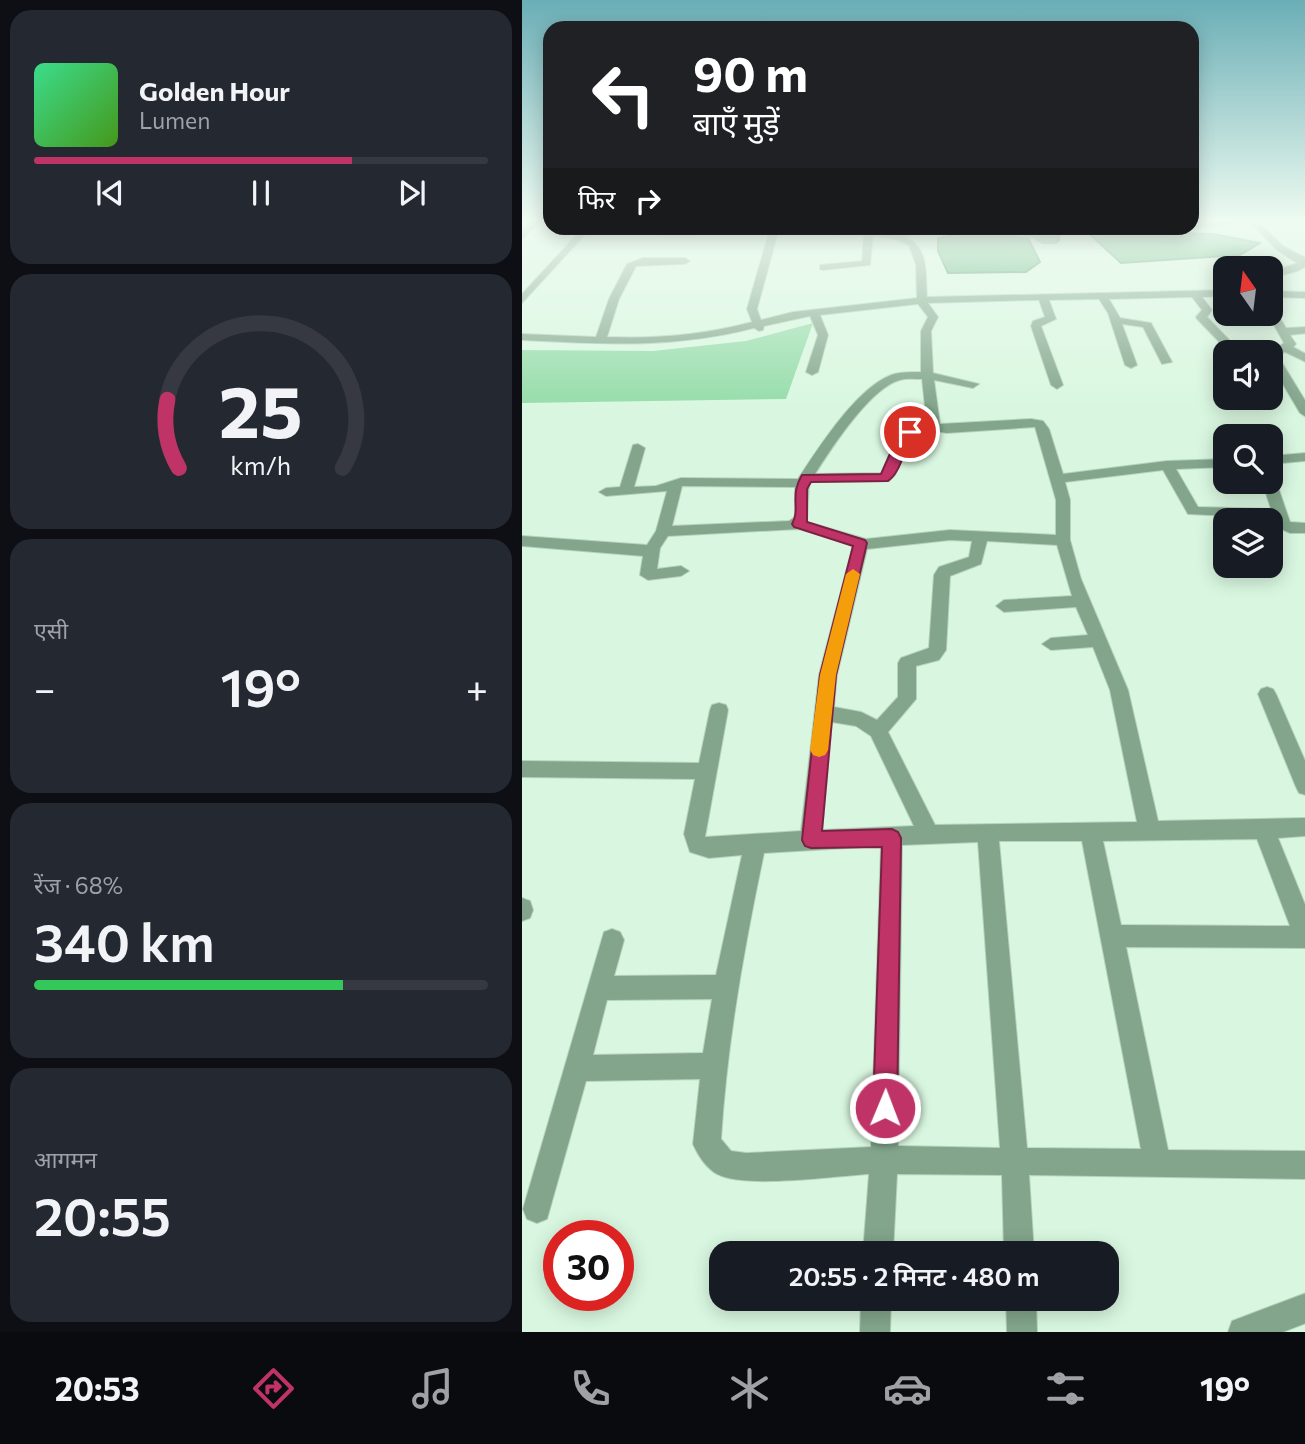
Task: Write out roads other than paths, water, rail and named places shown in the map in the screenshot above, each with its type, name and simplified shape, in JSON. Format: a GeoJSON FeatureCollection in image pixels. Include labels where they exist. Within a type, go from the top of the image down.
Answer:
{"type":"FeatureCollection","features":[{"type":"Feature","properties":{"kind":"street"},"geometry":{"type":"LineString","coordinates":[[522,300],[537,284]]}},
{"type":"Feature","properties":{"kind":"street"},"geometry":{"type":"LineString","coordinates":[[601,341],[614,299],[622,284]]}},
{"type":"Feature","properties":{"kind":"street"},"geometry":{"type":"LineString","coordinates":[[758,326],[752,309],[759,284]]}},
{"type":"Feature","properties":{"kind":"street"},"geometry":{"type":"LineString","coordinates":[[923,284],[924,308],[933,317],[926,331],[927,375],[934,427]]}},
{"type":"Feature","properties":{"kind":"street"},"geometry":{"type":"LineString","coordinates":[[1200,292],[1213,290]]}},
{"type":"Feature","properties":{"kind":"street"},"geometry":{"type":"LineString","coordinates":[[1200,292],[1207,310],[1201,317],[1224,340]]}},
{"type":"Feature","properties":{"kind":"street"},"geometry":{"type":"LineString","coordinates":[[522,339],[672,340],[715,335],[811,313],[922,300],[1213,292]]}},
{"type":"Feature","properties":{"kind":"street"},"geometry":{"type":"LineString","coordinates":[[1283,294],[1305,295]]}},
{"type":"Feature","properties":{"kind":"street"},"geometry":{"type":"LineString","coordinates":[[1102,296],[1115,321],[1130,365]]}},
{"type":"Feature","properties":{"kind":"street"},"geometry":{"type":"LineString","coordinates":[[1042,298],[1051,319],[1037,323],[1036,326],[1057,385]]}},
{"type":"Feature","properties":{"kind":"street"},"geometry":{"type":"LineString","coordinates":[[811,313],[823,335],[812,372]]}},
{"type":"Feature","properties":{"kind":"street"},"geometry":{"type":"LineString","coordinates":[[1115,321],[1147,325],[1166,362]]}},
{"type":"Feature","properties":{"kind":"street"},"geometry":{"type":"LineString","coordinates":[[522,339],[646,346],[721,338],[758,326]]}},
{"type":"Feature","properties":{"kind":"street"},"geometry":{"type":"LineString","coordinates":[[1278,326],[1290,344],[1276,352],[1275,361],[1304,409]]}},
{"type":"Feature","properties":{"kind":"street"},"geometry":{"type":"LineString","coordinates":[[1281,332],[1305,330]]}},
{"type":"Feature","properties":{"kind":"street"},"geometry":{"type":"LineString","coordinates":[[1286,348],[1305,359]]}},
{"type":"Feature","properties":{"kind":"street"},"geometry":{"type":"LineString","coordinates":[[799,524],[802,519],[804,481],[840,426],[868,395],[896,377],[927,375],[973,384]]}},
{"type":"Feature","properties":{"kind":"street"},"geometry":{"type":"LineString","coordinates":[[606,492],[657,490],[675,483],[884,478],[888,475],[906,434],[934,427],[947,429],[1017,423],[1039,424],[1043,429],[1064,507],[1063,540],[1073,579],[1119,690],[1150,832]]}},
{"type":"Feature","properties":{"kind":"street"},"geometry":{"type":"LineString","coordinates":[[631,491],[627,489],[627,485],[638,447]]}},
{"type":"Feature","properties":{"kind":"street"},"geometry":{"type":"LineString","coordinates":[[1283,459],[1305,457]]}},
{"type":"Feature","properties":{"kind":"street"},"geometry":{"type":"LineString","coordinates":[[1056,479],[1167,465],[1213,463]]}},
{"type":"Feature","properties":{"kind":"street"},"geometry":{"type":"LineString","coordinates":[[1167,465],[1193,511],[1213,512]]}},
{"type":"Feature","properties":{"kind":"street"},"geometry":{"type":"LineString","coordinates":[[675,483],[663,531],[652,548],[648,575],[681,571]]}},
{"type":"Feature","properties":{"kind":"street"},"geometry":{"type":"LineString","coordinates":[[1283,520],[1286,527],[1305,528]]}},
{"type":"Feature","properties":{"kind":"street"},"geometry":{"type":"LineString","coordinates":[[663,531],[782,528],[799,524],[860,543],[872,544],[950,535],[1063,540]]}},
{"type":"Feature","properties":{"kind":"street"},"geometry":{"type":"LineString","coordinates":[[878,731],[907,699],[907,663],[933,655],[937,650],[942,575],[945,571],[976,560],[981,536]]}},
{"type":"Feature","properties":{"kind":"street"},"geometry":{"type":"LineString","coordinates":[[522,541],[634,551],[652,548]]}},
{"type":"Feature","properties":{"kind":"street"},"geometry":{"type":"LineString","coordinates":[[811,840],[828,675],[860,543]]}},
{"type":"Feature","properties":{"kind":"street"},"geometry":{"type":"LineString","coordinates":[[1004,606],[1082,601]]}},
{"type":"Feature","properties":{"kind":"street"},"geometry":{"type":"LineString","coordinates":[[1051,644],[1099,640]]}},
{"type":"Feature","properties":{"kind":"street"},"geometry":{"type":"LineString","coordinates":[[1267,694],[1305,787]]}},
{"type":"Feature","properties":{"kind":"street"},"geometry":{"type":"LineString","coordinates":[[719,710],[694,834],[697,845],[709,848],[811,840],[988,832],[1150,832],[1305,827]]}},
{"type":"Feature","properties":{"kind":"street"},"geometry":{"type":"LineString","coordinates":[[823,713],[861,719],[878,731],[930,835]]}},
{"type":"Feature","properties":{"kind":"street"},"geometry":{"type":"LineString","coordinates":[[522,769],[705,771]]}},
{"type":"Feature","properties":{"kind":"street"},"geometry":{"type":"LineString","coordinates":[[1112,936],[1305,937],[1264,830]]}},
{"type":"Feature","properties":{"kind":"street"},"geometry":{"type":"LineString","coordinates":[[988,832],[1015,1162],[1018,1241]]}},
{"type":"Feature","properties":{"kind":"street"},"geometry":{"type":"LineString","coordinates":[[1091,832],[1157,1161]]}},
{"type":"Feature","properties":{"kind":"street"},"geometry":{"type":"LineString","coordinates":[[879,1241],[884,1160],[892,838]]}},
{"type":"Feature","properties":{"kind":"street"},"geometry":{"type":"LineString","coordinates":[[755,845],[724,987],[713,1066],[706,1144],[724,1163],[746,1167],[884,1160],[1157,1161],[1305,1165]]}},
{"type":"Feature","properties":{"kind":"street"},"geometry":{"type":"LineString","coordinates":[[537,1209],[612,940]]}},
{"type":"Feature","properties":{"kind":"street"},"geometry":{"type":"LineString","coordinates":[[598,988],[724,987]]}},
{"type":"Feature","properties":{"kind":"street"},"geometry":{"type":"LineString","coordinates":[[576,1068],[713,1066]]}},
{"type":"Feature","properties":{"kind":"street"},"geometry":{"type":"LineString","coordinates":[[1243,1332],[1305,1308]]}},
{"type":"Feature","properties":{"kind":"street"},"geometry":{"type":"LineString","coordinates":[[875,1332],[876,1311]]}},
{"type":"Feature","properties":{"kind":"street"},"geometry":{"type":"LineString","coordinates":[[1021,1311],[1022,1332]]}}]}
